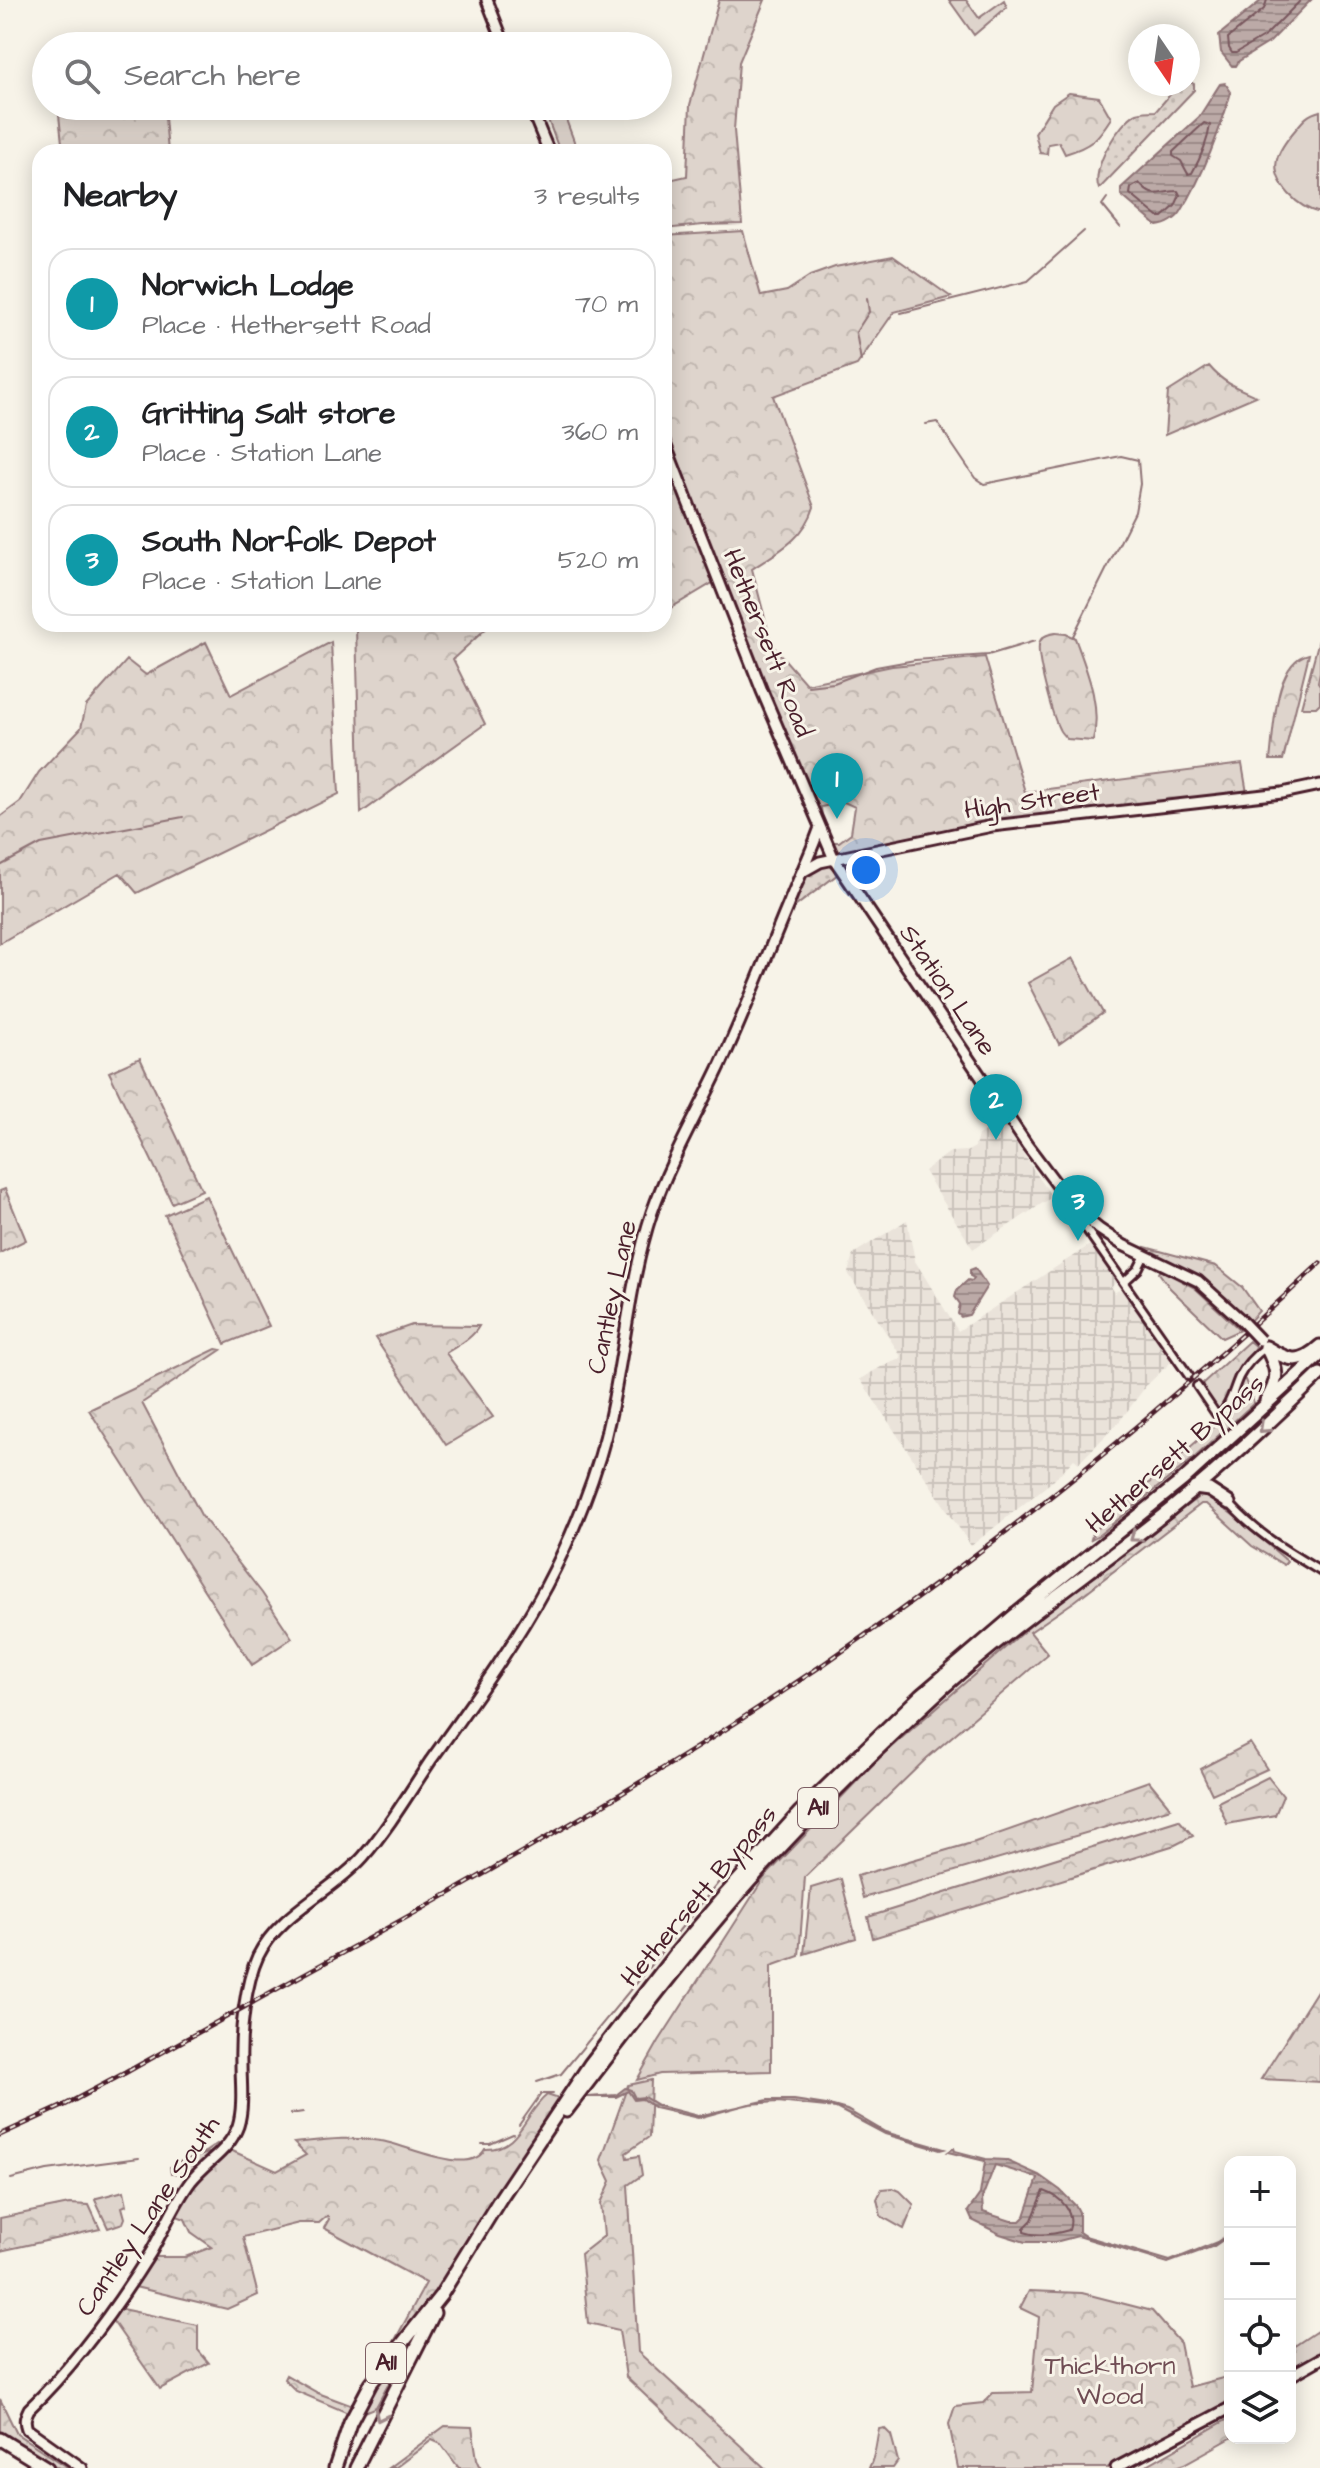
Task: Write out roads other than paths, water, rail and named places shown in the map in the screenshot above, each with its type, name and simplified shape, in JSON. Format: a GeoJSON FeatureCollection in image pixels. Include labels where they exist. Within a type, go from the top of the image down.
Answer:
{"type":"FeatureCollection","features":[{"type":"Feature","properties":{"kind":"highway"},"geometry":{"type":"LineString","coordinates":[[1263,1343],[1287,1359],[1296,1360],[1320,1346]]}},
{"type":"Feature","properties":{"kind":"highway","name":"A11"},"geometry":{"type":"LineString","coordinates":[[1243,1428],[1276,1382],[1276,1368],[1263,1343]]}},
{"type":"Feature","properties":{"kind":"highway","name":"Hethersett Bypass"},"geometry":{"type":"LineString","coordinates":[[335,2468],[350,2423],[371,2383],[449,2282],[590,2064],[723,1897],[800,1812],[920,1696],[1015,1615],[1139,1517],[1243,1428],[1320,1355]]}},
{"type":"Feature","properties":{"kind":"highway","name":"Hethersett Bypass"},"geometry":{"type":"LineString","coordinates":[[356,2468],[442,2297],[551,2131],[649,2002],[737,1896],[848,1777],[945,1686],[1008,1633],[1151,1525],[1219,1469],[1320,1374]]}},
{"type":"Feature","properties":{"kind":"highway"},"geometry":{"type":"LineString","coordinates":[[1219,1469],[1219,1483],[1229,1503]]}},
{"type":"Feature","properties":{"kind":"highway"},"geometry":{"type":"LineString","coordinates":[[1195,1488],[1209,1490],[1229,1503]]}},
{"type":"Feature","properties":{"kind":"highway"},"geometry":{"type":"LineString","coordinates":[[0,2441],[35,2468]]}},
{"type":"Feature","properties":{"kind":"highway"},"geometry":{"type":"LineString","coordinates":[[0,2441],[47,2468]]}},
{"type":"Feature","properties":{"kind":"street"},"geometry":{"type":"LineString","coordinates":[[487,0],[500,32]]}},
{"type":"Feature","properties":{"kind":"street"},"geometry":{"type":"LineString","coordinates":[[536,120],[546,144]]}},
{"type":"Feature","properties":{"kind":"street","name":"Hethersett Road"},"geometry":{"type":"LineString","coordinates":[[672,461],[819,830],[834,859]]}},
{"type":"Feature","properties":{"kind":"street","name":"High Street"},"geometry":{"type":"LineString","coordinates":[[834,859],[992,826],[1282,793],[1320,785]]}},
{"type":"Feature","properties":{"kind":"street","name":"Cantley Lane"},"geometry":{"type":"LineString","coordinates":[[457,1725],[532,1612],[580,1510],[610,1419],[638,1269],[652,1214],[723,1059],[819,830]]}},
{"type":"Feature","properties":{"kind":"street"},"geometry":{"type":"LineString","coordinates":[[803,871],[834,859]]}},
{"type":"Feature","properties":{"kind":"street","name":"Station Lane"},"geometry":{"type":"LineString","coordinates":[[834,859],[1060,1191],[1086,1219],[1123,1245],[1198,1281],[1263,1343]]}},
{"type":"Feature","properties":{"kind":"street","name":"Station Lane"},"geometry":{"type":"LineString","coordinates":[[1086,1219],[1082,1223],[1084,1228],[1189,1376]]}},
{"type":"Feature","properties":{"kind":"street"},"geometry":{"type":"LineString","coordinates":[[1124,1282],[1138,1269],[1145,1255]]}},
{"type":"Feature","properties":{"kind":"street"},"geometry":{"type":"LineString","coordinates":[[1197,1386],[1216,1414],[1221,1414],[1229,1404],[1240,1375],[1263,1343]]}},
{"type":"Feature","properties":{"kind":"street"},"geometry":{"type":"LineString","coordinates":[[1229,1503],[1251,1527],[1275,1545],[1320,1571]]}},
{"type":"Feature","properties":{"kind":"street","name":"Cantley Lane South"},"geometry":{"type":"LineString","coordinates":[[82,2468],[27,2429],[26,2414],[57,2382],[107,2317],[191,2181],[224,2151],[235,2133],[240,2117],[245,2010],[259,1955],[276,1932],[361,1859],[457,1725]]}},
{"type":"Feature","properties":{"kind":"street"},"geometry":{"type":"LineString","coordinates":[[1296,2373],[1320,2359]]}},
{"type":"Feature","properties":{"kind":"street"},"geometry":{"type":"LineString","coordinates":[[1116,2468],[1224,2411]]}},
{"type":"Feature","properties":{"kind":"water"},"geometry":{"type":"Polygon","coordinates":[[[1262,0],[1311,0],[1270,42],[1232,66],[1221,52],[1219,35],[1262,0]]]}},
{"type":"Feature","properties":{"kind":"water"},"geometry":{"type":"Polygon","coordinates":[[[1225,83],[1231,92],[1197,183],[1177,216],[1157,226],[1121,195],[1121,188],[1199,117],[1220,84],[1225,83]]]}},
{"type":"Feature","properties":{"kind":"water"},"geometry":{"type":"Polygon","coordinates":[[[975,1268],[987,1286],[969,1315],[961,1317],[958,1314],[960,1304],[955,1297],[957,1290],[968,1280],[972,1281],[974,1278],[970,1276],[970,1270],[975,1268]]]}},
{"type":"Feature","properties":{"kind":"water"},"geometry":{"type":"Polygon","coordinates":[[[625,2088],[631,2090],[635,2098],[644,2097],[659,2106],[698,2116],[742,2106],[698,2118],[655,2108],[642,2099],[634,2100],[628,2091],[616,2097],[588,2097],[616,2095],[625,2088]]]}},
{"type":"Feature","properties":{"kind":"water"},"geometry":{"type":"Polygon","coordinates":[[[768,2100],[794,2100],[833,2106],[847,2110],[885,2132],[944,2149],[885,2134],[836,2108],[778,2102],[751,2104],[768,2100]]]}},
{"type":"Feature","properties":{"kind":"water"},"geometry":{"type":"Polygon","coordinates":[[[954,2148],[955,2151],[986,2159],[1005,2160],[1039,2175],[1076,2206],[1079,2232],[1085,2236],[1170,2261],[1224,2239],[1214,2246],[1168,2263],[1078,2236],[1055,2242],[1025,2242],[1000,2234],[972,2220],[968,2211],[980,2194],[985,2161],[948,2152],[954,2148]],[[995,2165],[982,2198],[983,2212],[1011,2221],[1020,2221],[1025,2216],[1038,2178],[995,2165]]]}},
{"type":"Feature","properties":{"kind":"waterway"},"geometry":{"type":"LineString","coordinates":[[1107,198],[1102,205],[1120,227]]}},
{"type":"Feature","properties":{"kind":"waterway"},"geometry":{"type":"LineString","coordinates":[[901,313],[1028,281],[1084,231]]}},
{"type":"Feature","properties":{"kind":"waterway"},"geometry":{"type":"LineString","coordinates":[[861,361],[856,332],[869,312],[867,298]]}},
{"type":"Feature","properties":{"kind":"waterway"},"geometry":{"type":"LineString","coordinates":[[926,424],[937,422],[975,478],[984,484],[1121,456],[1138,460],[1140,484],[1135,512],[1073,636]]}},
{"type":"Feature","properties":{"kind":"waterway"},"geometry":{"type":"LineString","coordinates":[[808,686],[834,683],[876,667],[915,660],[988,655],[1035,641]]}},
{"type":"Feature","properties":{"kind":"waterway"},"geometry":{"type":"LineString","coordinates":[[0,866],[41,844],[183,817]]}},
{"type":"Feature","properties":{"kind":"waterway"},"geometry":{"type":"LineString","coordinates":[[537,2082],[561,2074],[751,1843]]}},
{"type":"Feature","properties":{"kind":"waterway"},"geometry":{"type":"LineString","coordinates":[[519,2125],[541,2094],[553,2094]]}},
{"type":"Feature","properties":{"kind":"waterway"},"geometry":{"type":"LineString","coordinates":[[290,2114],[303,2112]]}},
{"type":"Feature","properties":{"kind":"waterway"},"geometry":{"type":"LineString","coordinates":[[482,2144],[490,2144],[513,2134]]}},
{"type":"Feature","properties":{"kind":"waterway"},"geometry":{"type":"LineString","coordinates":[[176,2163],[215,2151]]}},
{"type":"Feature","properties":{"kind":"waterway"},"geometry":{"type":"LineString","coordinates":[[11,2179],[47,2170],[139,2158]]}},
{"type":"Feature","properties":{"kind":"railway"},"geometry":{"type":"LineString","coordinates":[[0,2135],[125,2073],[491,1870],[636,1785],[789,1688],[948,1576],[1025,1517],[1176,1393],[1320,1263]]}},
{"type":"Feature","properties":{"kind":"place","name":"Norwich Lodge"},"geometry":{"type":"Point","coordinates":[837,819]}},
{"type":"Feature","properties":{"kind":"place","name":"Gritting Salt store"},"geometry":{"type":"Point","coordinates":[996,1140]}},
{"type":"Feature","properties":{"kind":"place","name":"South Norfolk Depot"},"geometry":{"type":"Point","coordinates":[1078,1241]}},
{"type":"Feature","properties":{"kind":"park label","name":"Thickthorn Wood"},"geometry":{"type":"Point","coordinates":[1110,2381]}}]}
